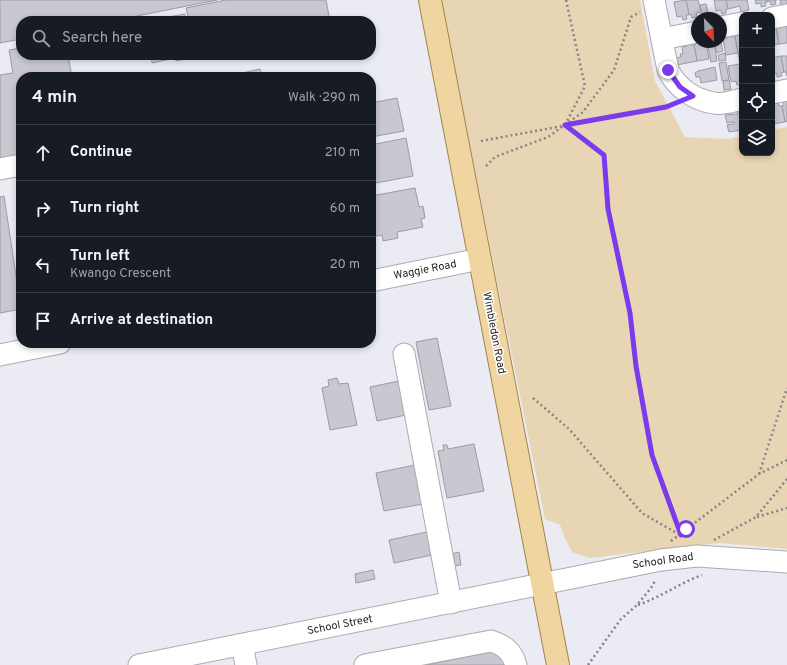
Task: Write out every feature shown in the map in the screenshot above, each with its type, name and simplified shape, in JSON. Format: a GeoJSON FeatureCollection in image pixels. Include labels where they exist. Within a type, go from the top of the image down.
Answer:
{"type":"FeatureCollection","features":[{"type":"Feature","properties":{"kind":"main road","name":"Wimbledon Road"},"geometry":{"type":"LineString","coordinates":[[430,0],[558,665]]}},
{"type":"Feature","properties":{"kind":"street"},"geometry":{"type":"LineString","coordinates":[[654,2],[668,70],[673,80],[693,96],[715,104],[739,100]]}},
{"type":"Feature","properties":{"kind":"street"},"geometry":{"type":"LineString","coordinates":[[775,17],[787,15]]}},
{"type":"Feature","properties":{"kind":"street"},"geometry":{"type":"LineString","coordinates":[[727,26],[739,24]]}},
{"type":"Feature","properties":{"kind":"street"},"geometry":{"type":"LineString","coordinates":[[662,39],[691,33]]}},
{"type":"Feature","properties":{"kind":"street"},"geometry":{"type":"LineString","coordinates":[[775,92],[787,90]]}},
{"type":"Feature","properties":{"kind":"street"},"geometry":{"type":"LineString","coordinates":[[0,169],[16,166]]}},
{"type":"Feature","properties":{"kind":"street","name":"Waggie Road"},"geometry":{"type":"LineString","coordinates":[[376,279],[480,258]]}},
{"type":"Feature","properties":{"kind":"street"},"geometry":{"type":"LineString","coordinates":[[0,355],[35,348]]}},
{"type":"Feature","properties":{"kind":"street"},"geometry":{"type":"LineString","coordinates":[[404,354],[451,603]]}},
{"type":"Feature","properties":{"kind":"street","name":"School Road"},"geometry":{"type":"LineString","coordinates":[[542,585],[636,565],[685,557],[718,556],[787,562]]}},
{"type":"Feature","properties":{"kind":"street","name":"School Street"},"geometry":{"type":"LineString","coordinates":[[139,665],[198,659],[242,645],[542,585]]}},
{"type":"Feature","properties":{"kind":"street"},"geometry":{"type":"LineString","coordinates":[[365,665],[491,641],[504,645],[510,651],[516,665]]}},
{"type":"Feature","properties":{"kind":"street"},"geometry":{"type":"LineString","coordinates":[[242,645],[246,665]]}},
{"type":"Feature","properties":{"kind":"path"},"geometry":{"type":"LineString","coordinates":[[565,125],[585,86],[566,0]]}},
{"type":"Feature","properties":{"kind":"path"},"geometry":{"type":"LineString","coordinates":[[486,166],[495,157],[548,137],[583,112],[614,70],[631,17],[654,2]]}},
{"type":"Feature","properties":{"kind":"path"},"geometry":{"type":"LineString","coordinates":[[481,140],[666,107],[693,96]]}},
{"type":"Feature","properties":{"kind":"path"},"geometry":{"type":"LineString","coordinates":[[565,125],[604,155],[608,209],[630,313],[636,366],[652,455],[681,535]]}},
{"type":"Feature","properties":{"kind":"path"},"geometry":{"type":"LineString","coordinates":[[759,474],[787,388]]}},
{"type":"Feature","properties":{"kind":"path"},"geometry":{"type":"LineString","coordinates":[[533,398],[569,429],[642,513],[681,535]]}},
{"type":"Feature","properties":{"kind":"path"},"geometry":{"type":"LineString","coordinates":[[668,544],[759,474],[787,460]]}},
{"type":"Feature","properties":{"kind":"path"},"geometry":{"type":"LineString","coordinates":[[756,517],[787,479]]}},
{"type":"Feature","properties":{"kind":"path"},"geometry":{"type":"LineString","coordinates":[[709,544],[715,539],[756,517],[787,508]]}},
{"type":"Feature","properties":{"kind":"path"},"geometry":{"type":"LineString","coordinates":[[637,605],[661,595],[683,582],[708,573]]}},
{"type":"Feature","properties":{"kind":"path"},"geometry":{"type":"LineString","coordinates":[[588,665],[621,619],[637,605],[651,588],[658,576]]}},
{"type":"Feature","properties":{"kind":"shaded area"},"geometry":{"type":"Polygon","coordinates":[[[440,0],[640,0],[655,81],[685,137],[728,139],[739,137],[739,156],[775,156],[775,129],[787,127],[787,549],[719,543],[589,558],[572,552],[560,525],[545,519],[440,0]]]}},
{"type":"Feature","properties":{"kind":"building"},"geometry":{"type":"Polygon","coordinates":[[[0,0],[217,0],[137,16],[16,16],[16,40],[0,43],[0,0]]]}},
{"type":"Feature","properties":{"kind":"building"},"geometry":{"type":"Polygon","coordinates":[[[226,0],[326,0],[329,16],[188,16],[186,8],[226,0]]]}},
{"type":"Feature","properties":{"kind":"building"},"geometry":{"type":"Polygon","coordinates":[[[686,0],[698,0],[701,11],[700,5],[706,4],[708,12],[691,12],[689,15],[686,0]]]}},
{"type":"Feature","properties":{"kind":"building"},"geometry":{"type":"Polygon","coordinates":[[[686,0],[689,15],[686,15],[687,19],[683,20],[682,16],[677,17],[674,2],[686,0]]]}},
{"type":"Feature","properties":{"kind":"building"},"geometry":{"type":"Polygon","coordinates":[[[714,0],[726,0],[728,9],[726,9],[726,12],[722,12],[721,10],[716,11],[714,0]]]}},
{"type":"Feature","properties":{"kind":"building"},"geometry":{"type":"Polygon","coordinates":[[[726,0],[747,0],[749,10],[741,12],[740,6],[728,9],[726,0]]]}},
{"type":"Feature","properties":{"kind":"building"},"geometry":{"type":"Polygon","coordinates":[[[755,0],[767,0],[767,2],[765,2],[766,6],[761,7],[761,3],[756,4],[755,0]]]}},
{"type":"Feature","properties":{"kind":"building"},"geometry":{"type":"Polygon","coordinates":[[[767,0],[775,0],[776,4],[771,5],[770,1],[767,2],[767,0]]]}},
{"type":"Feature","properties":{"kind":"building"},"geometry":{"type":"Polygon","coordinates":[[[780,0],[787,0],[787,4],[781,5],[780,0]]]}},
{"type":"Feature","properties":{"kind":"building"},"geometry":{"type":"Polygon","coordinates":[[[185,14],[185,16],[174,16],[185,14]]]}},
{"type":"Feature","properties":{"kind":"building"},"geometry":{"type":"Polygon","coordinates":[[[782,23],[783,27],[787,26],[787,43],[779,44],[776,28],[778,28],[778,24],[782,23]]]}},
{"type":"Feature","properties":{"kind":"building"},"geometry":{"type":"Polygon","coordinates":[[[775,28],[776,28],[779,44],[775,45],[775,28]]]}},
{"type":"Feature","properties":{"kind":"building"},"geometry":{"type":"Polygon","coordinates":[[[739,30],[739,58],[734,31],[739,30]]]}},
{"type":"Feature","properties":{"kind":"building"},"geometry":{"type":"Polygon","coordinates":[[[727,34],[731,34],[732,37],[735,37],[738,53],[726,55],[725,48],[727,48],[727,34]]]}},
{"type":"Feature","properties":{"kind":"building"},"geometry":{"type":"Polygon","coordinates":[[[690,42],[691,48],[695,48],[697,61],[677,65],[675,58],[681,57],[680,54],[683,54],[682,47],[687,46],[686,43],[690,42]]]}},
{"type":"Feature","properties":{"kind":"building"},"geometry":{"type":"Polygon","coordinates":[[[695,48],[707,48],[709,59],[697,61],[695,48]]]}},
{"type":"Feature","properties":{"kind":"building"},"geometry":{"type":"Polygon","coordinates":[[[708,48],[715,48],[717,61],[711,62],[708,48]]]}},
{"type":"Feature","properties":{"kind":"building"},"geometry":{"type":"Polygon","coordinates":[[[716,48],[722,48],[723,51],[717,53],[716,48]]]}},
{"type":"Feature","properties":{"kind":"building"},"geometry":{"type":"Polygon","coordinates":[[[16,49],[16,60],[69,60],[71,72],[16,72],[16,161],[0,163],[0,75],[13,73],[9,50],[16,49]]]}},
{"type":"Feature","properties":{"kind":"building"},"geometry":{"type":"Polygon","coordinates":[[[725,53],[726,60],[719,61],[718,55],[725,53]]]}},
{"type":"Feature","properties":{"kind":"building"},"geometry":{"type":"Polygon","coordinates":[[[781,56],[784,72],[781,73],[782,76],[777,77],[777,73],[775,73],[775,57],[781,56]]]}},
{"type":"Feature","properties":{"kind":"building"},"geometry":{"type":"Polygon","coordinates":[[[781,56],[787,56],[787,76],[786,72],[784,72],[781,56]]]}},
{"type":"Feature","properties":{"kind":"building"},"geometry":{"type":"Polygon","coordinates":[[[152,60],[166,60],[152,63],[152,60]]]}},
{"type":"Feature","properties":{"kind":"building"},"geometry":{"type":"Polygon","coordinates":[[[726,62],[729,80],[722,81],[719,63],[726,62]]]}},
{"type":"Feature","properties":{"kind":"building"},"geometry":{"type":"Polygon","coordinates":[[[739,64],[739,85],[737,85],[736,81],[731,82],[728,66],[739,64]]]}},
{"type":"Feature","properties":{"kind":"building"},"geometry":{"type":"Polygon","coordinates":[[[715,67],[717,80],[701,83],[700,77],[696,77],[695,73],[698,71],[715,67]]]}},
{"type":"Feature","properties":{"kind":"building"},"geometry":{"type":"Polygon","coordinates":[[[260,69],[261,72],[246,72],[260,69]]]}},
{"type":"Feature","properties":{"kind":"building"},"geometry":{"type":"Polygon","coordinates":[[[729,80],[731,89],[724,90],[723,81],[729,80]]]}},
{"type":"Feature","properties":{"kind":"building"},"geometry":{"type":"Polygon","coordinates":[[[397,98],[404,131],[376,136],[376,102],[397,98]]]}},
{"type":"Feature","properties":{"kind":"building"},"geometry":{"type":"Polygon","coordinates":[[[787,101],[787,121],[785,122],[782,106],[784,105],[783,102],[787,101]]]}},
{"type":"Feature","properties":{"kind":"building"},"geometry":{"type":"Polygon","coordinates":[[[778,103],[779,106],[782,106],[785,122],[775,124],[775,104],[778,103]]]}},
{"type":"Feature","properties":{"kind":"building"},"geometry":{"type":"Polygon","coordinates":[[[739,110],[739,130],[729,132],[727,125],[734,124],[734,122],[727,123],[725,115],[738,114],[737,111],[739,110]]]}},
{"type":"Feature","properties":{"kind":"building"},"geometry":{"type":"Polygon","coordinates":[[[406,138],[413,176],[376,183],[376,144],[406,138]]]}},
{"type":"Feature","properties":{"kind":"building"},"geometry":{"type":"Polygon","coordinates":[[[415,188],[419,207],[423,206],[425,218],[421,219],[423,227],[397,232],[398,238],[383,241],[382,235],[376,236],[376,195],[415,188]]]}},
{"type":"Feature","properties":{"kind":"building"},"geometry":{"type":"Polygon","coordinates":[[[4,196],[16,275],[16,310],[0,313],[0,197],[4,196]]]}},
{"type":"Feature","properties":{"kind":"building"},"geometry":{"type":"Polygon","coordinates":[[[437,338],[451,406],[429,410],[416,342],[437,338]]]}},
{"type":"Feature","properties":{"kind":"building"},"geometry":{"type":"Polygon","coordinates":[[[337,378],[339,384],[348,383],[357,425],[330,430],[322,388],[329,386],[328,380],[337,378]]]}},
{"type":"Feature","properties":{"kind":"building"},"geometry":{"type":"Polygon","coordinates":[[[399,381],[406,415],[377,421],[370,387],[399,381]]]}},
{"type":"Feature","properties":{"kind":"building"},"geometry":{"type":"Polygon","coordinates":[[[474,444],[484,491],[447,498],[438,451],[444,450],[443,445],[447,445],[448,449],[474,444]]]}},
{"type":"Feature","properties":{"kind":"building"},"geometry":{"type":"Polygon","coordinates":[[[415,465],[423,504],[384,511],[376,473],[415,465]]]}},
{"type":"Feature","properties":{"kind":"building"},"geometry":{"type":"Polygon","coordinates":[[[427,532],[432,555],[394,563],[389,540],[427,532]]]}},
{"type":"Feature","properties":{"kind":"building"},"geometry":{"type":"Polygon","coordinates":[[[459,552],[461,565],[453,566],[451,554],[459,552]]]}},
{"type":"Feature","properties":{"kind":"building"},"geometry":{"type":"Polygon","coordinates":[[[373,570],[375,579],[356,583],[355,574],[373,570]]]}},
{"type":"Feature","properties":{"kind":"building"},"geometry":{"type":"Polygon","coordinates":[[[501,650],[504,665],[426,665],[501,650]]]}},
{"type":"Feature","properties":{"kind":"route"},"geometry":{"type":"LineString","coordinates":[[668,70],[673,80],[693,96],[666,107],[565,125],[604,155],[608,209],[630,313],[636,366],[652,455],[681,535],[686,529]]}}]}
